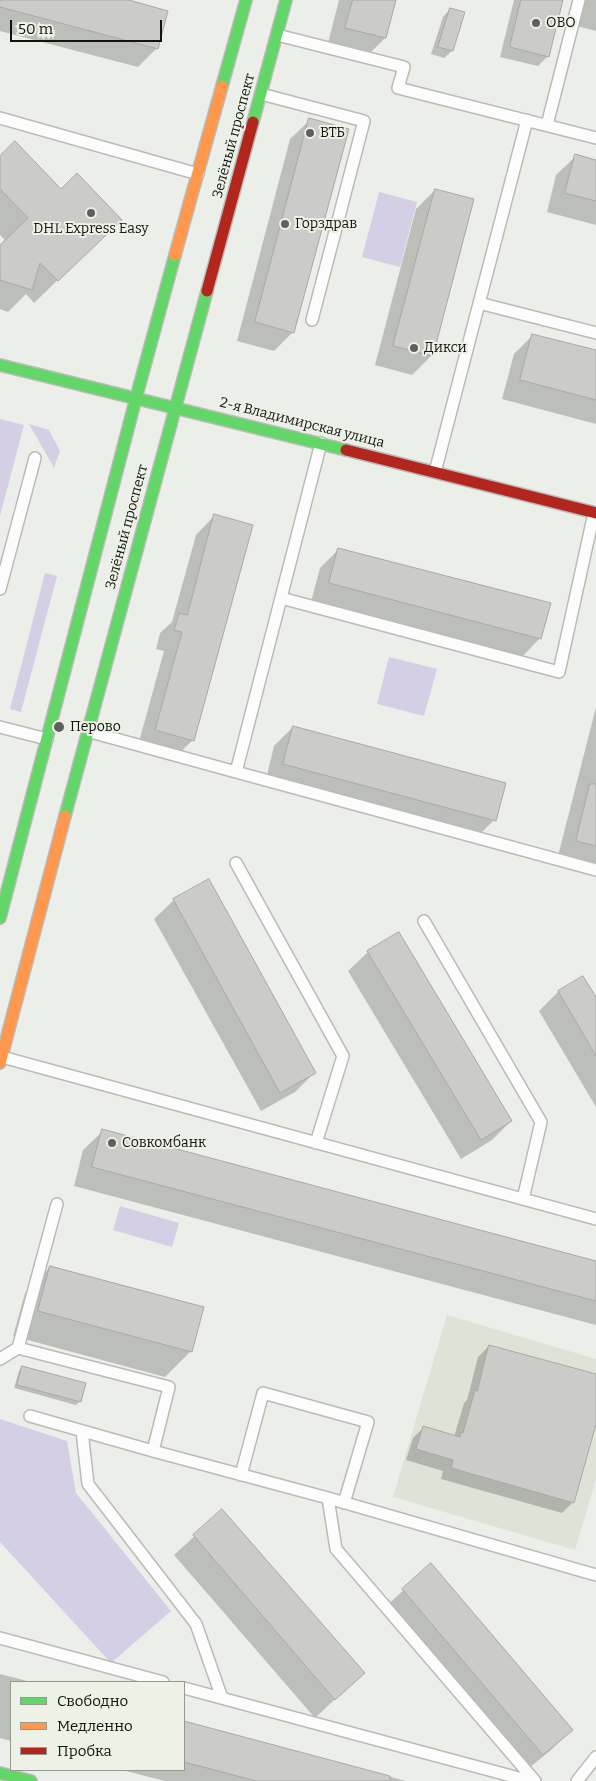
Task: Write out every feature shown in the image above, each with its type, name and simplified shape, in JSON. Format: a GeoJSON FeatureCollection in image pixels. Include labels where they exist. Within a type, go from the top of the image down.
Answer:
{"type":"FeatureCollection","features":[{"type":"Feature","properties":{"kind":"main road","name":"Зелёный проспект"},"geometry":{"type":"LineString","coordinates":[[0,918],[2,900],[47,739],[136,398],[246,0]]}},
{"type":"Feature","properties":{"kind":"main road","name":"Зелёный проспект"},"geometry":{"type":"LineString","coordinates":[[1,1060],[87,731],[286,0]]}},
{"type":"Feature","properties":{"kind":"main road","name":"2-я Владимирская улица"},"geometry":{"type":"LineString","coordinates":[[0,365],[595,513]]}},
{"type":"Feature","properties":{"kind":"main road"},"geometry":{"type":"LineString","coordinates":[[0,1773],[31,1781]]}},
{"type":"Feature","properties":{"kind":"lane"},"geometry":{"type":"LineString","coordinates":[[547,125],[578,0]]}},
{"type":"Feature","properties":{"kind":"lane"},"geometry":{"type":"LineString","coordinates":[[277,35],[404,67],[398,88],[596,138]]}},
{"type":"Feature","properties":{"kind":"lane"},"geometry":{"type":"LineString","coordinates":[[261,94],[364,121],[312,320]]}},
{"type":"Feature","properties":{"kind":"lane"},"geometry":{"type":"LineString","coordinates":[[0,118],[199,174]]}},
{"type":"Feature","properties":{"kind":"lane"},"geometry":{"type":"LineString","coordinates":[[435,472],[527,120]]}},
{"type":"Feature","properties":{"kind":"lane"},"geometry":{"type":"LineString","coordinates":[[479,302],[596,333]]}},
{"type":"Feature","properties":{"kind":"lane"},"geometry":{"type":"LineString","coordinates":[[236,772],[321,444]]}},
{"type":"Feature","properties":{"kind":"lane"},"geometry":{"type":"LineString","coordinates":[[0,589],[35,458]]}},
{"type":"Feature","properties":{"kind":"lane"},"geometry":{"type":"LineString","coordinates":[[281,598],[558,672],[595,513]]}},
{"type":"Feature","properties":{"kind":"lane"},"geometry":{"type":"LineString","coordinates":[[0,726],[47,739]]}},
{"type":"Feature","properties":{"kind":"lane"},"geometry":{"type":"LineString","coordinates":[[87,731],[596,870]]}},
{"type":"Feature","properties":{"kind":"lane"},"geometry":{"type":"LineString","coordinates":[[236,863],[343,1056],[316,1143]]}},
{"type":"Feature","properties":{"kind":"lane"},"geometry":{"type":"LineString","coordinates":[[424,921],[541,1122],[523,1199]]}},
{"type":"Feature","properties":{"kind":"lane"},"geometry":{"type":"LineString","coordinates":[[1,1060],[596,1219]]}},
{"type":"Feature","properties":{"kind":"lane"},"geometry":{"type":"LineString","coordinates":[[0,1359],[18,1348],[57,1204]]}},
{"type":"Feature","properties":{"kind":"lane"},"geometry":{"type":"LineString","coordinates":[[18,1348],[169,1387],[153,1451]]}},
{"type":"Feature","properties":{"kind":"lane"},"geometry":{"type":"LineString","coordinates":[[241,1475],[263,1393],[368,1422],[344,1503]]}},
{"type":"Feature","properties":{"kind":"lane"},"geometry":{"type":"LineString","coordinates":[[30,1416],[328,1498],[596,1575]]}},
{"type":"Feature","properties":{"kind":"lane"},"geometry":{"type":"LineString","coordinates":[[82,1431],[88,1484],[196,1624],[222,1698]]}},
{"type":"Feature","properties":{"kind":"lane"},"geometry":{"type":"LineString","coordinates":[[328,1498],[336,1549],[535,1781]]}},
{"type":"Feature","properties":{"kind":"lane"},"geometry":{"type":"LineString","coordinates":[[0,1638],[159,1681]]}},
{"type":"Feature","properties":{"kind":"lane"},"geometry":{"type":"LineString","coordinates":[[185,1688],[530,1781]]}},
{"type":"Feature","properties":{"kind":"lane"},"geometry":{"type":"LineString","coordinates":[[577,1781],[596,1757]]}},
{"type":"Feature","properties":{"kind":"shaded area"},"geometry":{"type":"Polygon","coordinates":[[[379,192],[417,202],[400,267],[362,257],[379,192]]]}},
{"type":"Feature","properties":{"kind":"shaded area"},"geometry":{"type":"Polygon","coordinates":[[[0,419],[24,425],[0,516],[0,419]]]}},
{"type":"Feature","properties":{"kind":"shaded area"},"geometry":{"type":"Polygon","coordinates":[[[29,424],[49,430],[60,451],[54,468],[29,424]]]}},
{"type":"Feature","properties":{"kind":"shaded area"},"geometry":{"type":"Polygon","coordinates":[[[45,573],[57,576],[21,712],[10,709],[45,573]]]}},
{"type":"Feature","properties":{"kind":"shaded area"},"geometry":{"type":"Polygon","coordinates":[[[389,657],[437,669],[424,716],[377,704],[389,657]]]}},
{"type":"Feature","properties":{"kind":"shaded area"},"geometry":{"type":"Polygon","coordinates":[[[120,1206],[179,1223],[172,1247],[113,1230],[120,1206]]]}},
{"type":"Feature","properties":{"kind":"shaded area"},"geometry":{"type":"Polygon","coordinates":[[[447,1315],[596,1359],[596,1479],[575,1550],[393,1497],[447,1315]]]}},
{"type":"Feature","properties":{"kind":"shaded area"},"geometry":{"type":"Polygon","coordinates":[[[0,1419],[67,1441],[76,1493],[171,1611],[111,1663],[0,1542],[0,1419]]]}},
{"type":"Feature","properties":{"kind":"building"},"geometry":{"type":"Polygon","coordinates":[[[0,0],[129,0],[168,11],[158,49],[0,7],[0,0]]]}},
{"type":"Feature","properties":{"kind":"building"},"geometry":{"type":"Polygon","coordinates":[[[353,0],[396,0],[386,38],[345,28],[353,0]]]}},
{"type":"Feature","properties":{"kind":"building","name":"ОВО"},"geometry":{"type":"Polygon","coordinates":[[[521,0],[563,0],[549,57],[510,47],[521,0]]]}},
{"type":"Feature","properties":{"kind":"building"},"geometry":{"type":"Polygon","coordinates":[[[450,8],[465,12],[453,51],[438,47],[450,8]]]}},
{"type":"Feature","properties":{"kind":"building"},"geometry":{"type":"Polygon","coordinates":[[[309,118],[349,129],[294,333],[255,322],[309,118]]]}},
{"type":"Feature","properties":{"kind":"building"},"geometry":{"type":"Polygon","coordinates":[[[15,141],[61,189],[77,173],[122,220],[58,281],[40,263],[32,290],[0,280],[0,245],[28,218],[0,189],[0,156],[15,141]]]}},
{"type":"Feature","properties":{"kind":"building"},"geometry":{"type":"Polygon","coordinates":[[[575,154],[596,160],[596,201],[565,193],[575,154]]]}},
{"type":"Feature","properties":{"kind":"building"},"geometry":{"type":"Polygon","coordinates":[[[435,189],[474,199],[433,356],[393,346],[435,189]]]}},
{"type":"Feature","properties":{"kind":"building"},"geometry":{"type":"Polygon","coordinates":[[[532,334],[596,350],[596,400],[520,380],[532,334]]]}},
{"type":"Feature","properties":{"kind":"building"},"geometry":{"type":"Polygon","coordinates":[[[214,514],[253,525],[194,741],[155,730],[182,632],[174,630],[179,613],[187,615],[214,514]]]}},
{"type":"Feature","properties":{"kind":"building"},"geometry":{"type":"Polygon","coordinates":[[[338,548],[551,603],[541,639],[329,583],[338,548]]]}},
{"type":"Feature","properties":{"kind":"building"},"geometry":{"type":"Polygon","coordinates":[[[293,726],[506,783],[496,821],[283,764],[293,726]]]}},
{"type":"Feature","properties":{"kind":"building"},"geometry":{"type":"Polygon","coordinates":[[[590,784],[596,784],[596,846],[576,841],[590,784]]]}},
{"type":"Feature","properties":{"kind":"building"},"geometry":{"type":"Polygon","coordinates":[[[209,879],[316,1073],[280,1093],[173,899],[209,879]]]}},
{"type":"Feature","properties":{"kind":"building"},"geometry":{"type":"Polygon","coordinates":[[[399,932],[512,1121],[481,1140],[367,951],[399,932]]]}},
{"type":"Feature","properties":{"kind":"building"},"geometry":{"type":"Polygon","coordinates":[[[583,976],[596,997],[596,1056],[558,991],[583,976]]]}},
{"type":"Feature","properties":{"kind":"building"},"geometry":{"type":"Polygon","coordinates":[[[102,1129],[596,1261],[596,1301],[92,1167],[102,1129]]]}},
{"type":"Feature","properties":{"kind":"building"},"geometry":{"type":"Polygon","coordinates":[[[50,1266],[204,1307],[192,1352],[38,1311],[50,1266]]]}},
{"type":"Feature","properties":{"kind":"building"},"geometry":{"type":"Polygon","coordinates":[[[489,1345],[596,1374],[596,1424],[574,1503],[451,1468],[453,1460],[416,1449],[423,1426],[460,1437],[461,1432],[463,1433],[475,1390],[477,1391],[489,1345]]]}},
{"type":"Feature","properties":{"kind":"building"},"geometry":{"type":"Polygon","coordinates":[[[22,1366],[86,1383],[81,1402],[17,1385],[22,1366]]]}},
{"type":"Feature","properties":{"kind":"building"},"geometry":{"type":"Polygon","coordinates":[[[222,1509],[365,1673],[335,1700],[193,1535],[222,1509]]]}},
{"type":"Feature","properties":{"kind":"building"},"geometry":{"type":"Polygon","coordinates":[[[431,1563],[573,1730],[543,1755],[402,1589],[431,1563]]]}},
{"type":"Feature","properties":{"kind":"building"},"geometry":{"type":"Polygon","coordinates":[[[185,1721],[390,1776],[390,1781],[256,1781],[185,1762],[185,1721]]]}},
{"type":"Feature","properties":{"kind":"traffic: fast"},"geometry":{"type":"LineString","coordinates":[[222,86],[246,0]]}},
{"type":"Feature","properties":{"kind":"traffic: fast"},"geometry":{"type":"LineString","coordinates":[[253,122],[286,0]]}},
{"type":"Feature","properties":{"kind":"traffic: fast"},"geometry":{"type":"LineString","coordinates":[[0,918],[175,255]]}},
{"type":"Feature","properties":{"kind":"traffic: fast"},"geometry":{"type":"LineString","coordinates":[[65,816],[207,291]]}},
{"type":"Feature","properties":{"kind":"traffic: fast"},"geometry":{"type":"LineString","coordinates":[[0,365],[346,450]]}},
{"type":"Feature","properties":{"kind":"traffic: fast"},"geometry":{"type":"LineString","coordinates":[[0,1773],[31,1781]]}},
{"type":"Feature","properties":{"kind":"traffic: slow"},"geometry":{"type":"LineString","coordinates":[[175,255],[222,86]]}},
{"type":"Feature","properties":{"kind":"traffic: slow"},"geometry":{"type":"LineString","coordinates":[[0,1063],[65,816]]}},
{"type":"Feature","properties":{"kind":"traffic: jam"},"geometry":{"type":"LineString","coordinates":[[207,291],[253,122]]}},
{"type":"Feature","properties":{"kind":"traffic: jam"},"geometry":{"type":"LineString","coordinates":[[346,450],[596,513]]}},
{"type":"Feature","properties":{"kind":"place","name":"ОВО"},"geometry":{"type":"Point","coordinates":[536,23]}},
{"type":"Feature","properties":{"kind":"place","name":"ВТБ"},"geometry":{"type":"Point","coordinates":[310,133]}},
{"type":"Feature","properties":{"kind":"place","name":"DHL Express Easy"},"geometry":{"type":"Point","coordinates":[91,213]}},
{"type":"Feature","properties":{"kind":"place","name":"Горздрав"},"geometry":{"type":"Point","coordinates":[285,224]}},
{"type":"Feature","properties":{"kind":"place","name":"Дикси"},"geometry":{"type":"Point","coordinates":[414,348]}},
{"type":"Feature","properties":{"kind":"place","name":"Перово"},"geometry":{"type":"Point","coordinates":[59,727]}},
{"type":"Feature","properties":{"kind":"place","name":"Совкомбанк"},"geometry":{"type":"Point","coordinates":[112,1143]}}]}
